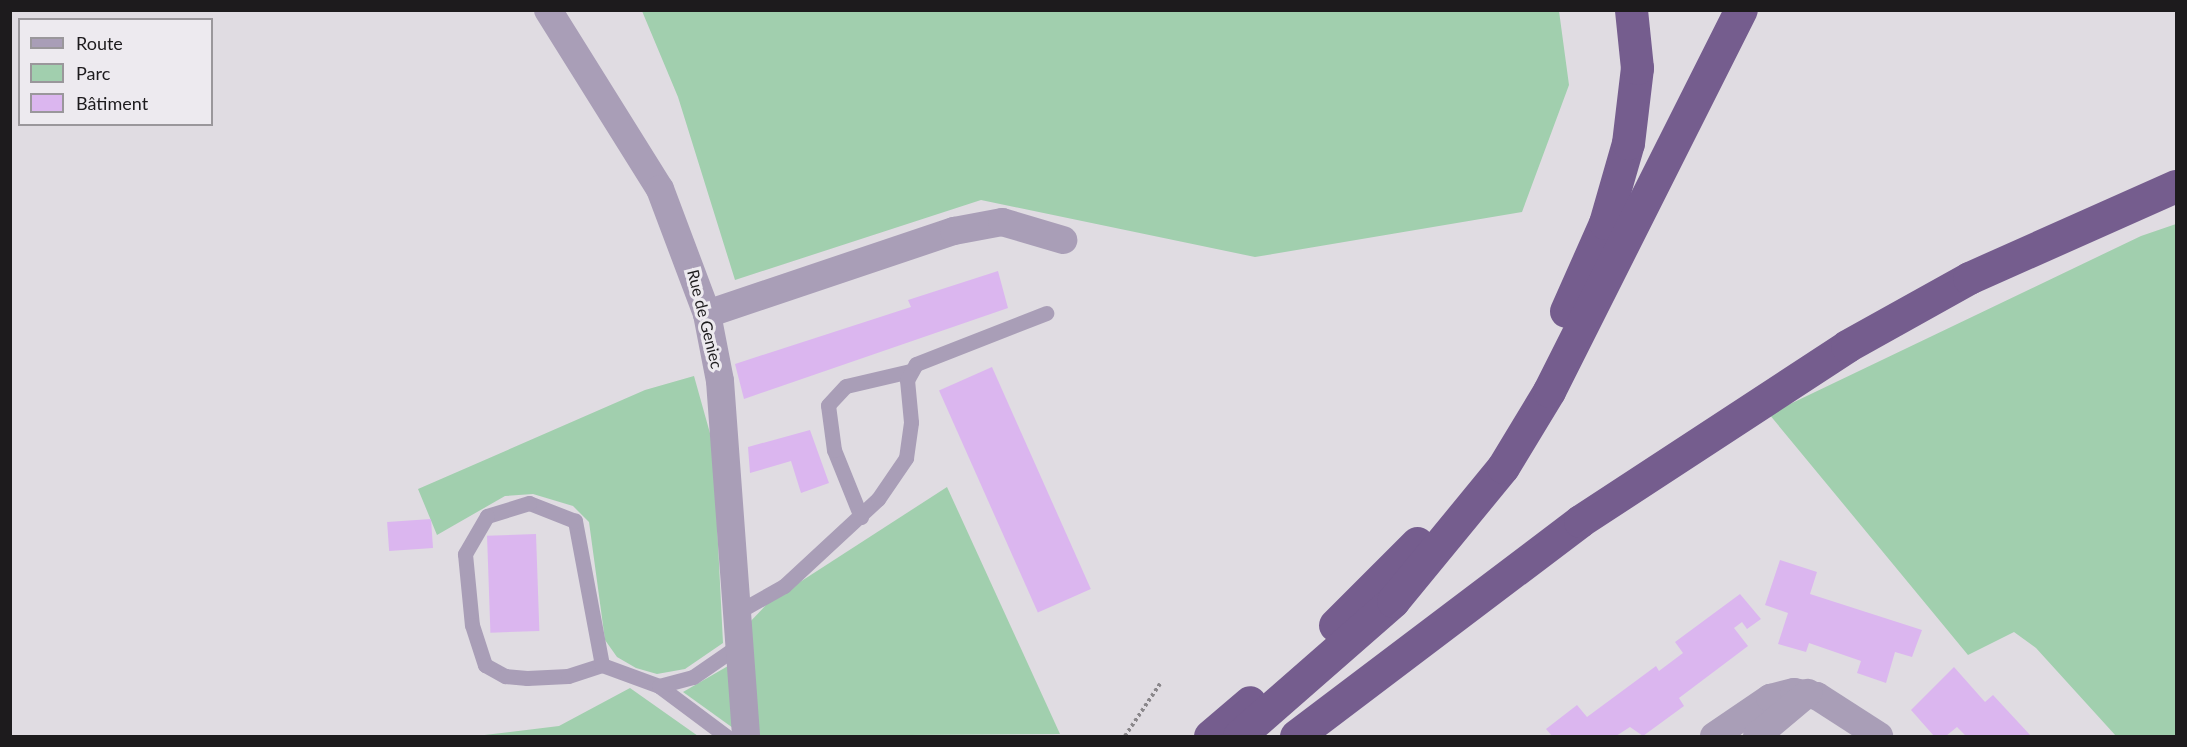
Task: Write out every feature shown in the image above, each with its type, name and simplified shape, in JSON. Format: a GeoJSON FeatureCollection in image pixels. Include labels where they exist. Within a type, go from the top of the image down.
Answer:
{"type":"FeatureCollection","features":[{"type":"Feature","properties":{"kind":"highway"},"geometry":{"type":"LineString","coordinates":[[1210,736],[1322,638],[1433,527],[1502,431],[1558,329],[1605,223],[1630,132],[1637,68],[1631,10]]}},
{"type":"Feature","properties":{"kind":"highway"},"geometry":{"type":"LineString","coordinates":[[1239,736],[1393,601],[1503,467],[1550,391],[1741,10]]}},
{"type":"Feature","properties":{"kind":"highway"},"geometry":{"type":"LineString","coordinates":[[1296,736],[1580,522],[1847,346],[1969,278],[2176,186]]}},
{"type":"Feature","properties":{"kind":"street","name":"Rue de Geniec"},"geometry":{"type":"LineString","coordinates":[[548,10],[660,189],[707,314],[720,381],[746,736]]}},
{"type":"Feature","properties":{"kind":"street"},"geometry":{"type":"LineString","coordinates":[[707,314],[954,231],[1002,222],[1063,240]]}},
{"type":"Feature","properties":{"kind":"street"},"geometry":{"type":"LineString","coordinates":[[1757,736],[1808,693]]}},
{"type":"Feature","properties":{"kind":"street"},"geometry":{"type":"LineString","coordinates":[[1713,736],[1770,698],[1808,693],[1879,736]]}},
{"type":"Feature","properties":{"kind":"lane"},"geometry":{"type":"LineString","coordinates":[[861,517],[834,450],[828,405],[846,386],[910,371],[956,347],[1046,313]]}},
{"type":"Feature","properties":{"kind":"lane"},"geometry":{"type":"LineString","coordinates":[[736,613],[784,586],[861,517],[906,458],[910,371]]}},
{"type":"Feature","properties":{"kind":"lane"},"geometry":{"type":"LineString","coordinates":[[602,665],[575,521],[529,503],[487,516],[465,554],[472,625],[484,666],[505,676],[527,678],[568,676],[602,665],[659,686],[726,736]]}},
{"type":"Feature","properties":{"kind":"lane"},"geometry":{"type":"LineString","coordinates":[[659,686],[693,677],[738,646]]}},
{"type":"Feature","properties":{"kind":"path"},"geometry":{"type":"LineString","coordinates":[[1125,736],[1160,684]]}},
{"type":"Feature","properties":{"kind":"green space"},"geometry":{"type":"Polygon","coordinates":[[[642,11],[1559,11],[1569,85],[1522,212],[1255,257],[981,200],[735,280],[678,97],[642,11]]]}},
{"type":"Feature","properties":{"kind":"green space"},"geometry":{"type":"Polygon","coordinates":[[[2176,224],[2176,736],[2116,736],[2036,648],[2014,632],[1968,655],[1769,414],[2141,236],[2176,224]]]}},
{"type":"Feature","properties":{"kind":"green space"},"geometry":{"type":"Polygon","coordinates":[[[694,376],[713,444],[723,643],[685,669],[657,674],[636,668],[617,657],[605,640],[589,522],[573,506],[533,494],[505,496],[437,535],[418,489],[645,390],[694,376]]]}},
{"type":"Feature","properties":{"kind":"green space"},"geometry":{"type":"Polygon","coordinates":[[[947,487],[1060,734],[748,736],[747,625],[769,602],[947,487]]]}},
{"type":"Feature","properties":{"kind":"green space"},"geometry":{"type":"Polygon","coordinates":[[[728,666],[733,728],[683,692],[728,666]]]}},
{"type":"Feature","properties":{"kind":"green space"},"geometry":{"type":"Polygon","coordinates":[[[630,688],[698,736],[476,736],[559,726],[630,688]]]}},
{"type":"Feature","properties":{"kind":"building"},"geometry":{"type":"Polygon","coordinates":[[[998,271],[1008,308],[744,399],[735,364],[911,307],[908,300],[998,271]]]}},
{"type":"Feature","properties":{"kind":"building"},"geometry":{"type":"Polygon","coordinates":[[[992,367],[1091,589],[1038,613],[939,391],[992,367]]]}},
{"type":"Feature","properties":{"kind":"building"},"geometry":{"type":"Polygon","coordinates":[[[810,430],[829,483],[801,493],[791,461],[750,473],[748,447],[810,430]]]}},
{"type":"Feature","properties":{"kind":"building"},"geometry":{"type":"Polygon","coordinates":[[[431,519],[433,548],[389,551],[387,522],[431,519]]]}},
{"type":"Feature","properties":{"kind":"building"},"geometry":{"type":"Polygon","coordinates":[[[536,534],[539,631],[490,633],[487,536],[536,534]]]}},
{"type":"Feature","properties":{"kind":"building"},"geometry":{"type":"Polygon","coordinates":[[[1780,560],[1817,572],[1810,594],[1922,630],[1912,657],[1895,652],[1886,683],[1857,673],[1861,661],[1809,643],[1806,652],[1778,644],[1788,613],[1765,605],[1780,560]]]}},
{"type":"Feature","properties":{"kind":"building"},"geometry":{"type":"Polygon","coordinates":[[[1740,594],[1761,619],[1747,629],[1742,622],[1734,628],[1748,646],[1679,698],[1684,706],[1643,736],[1630,727],[1616,736],[1552,736],[1546,729],[1577,705],[1587,717],[1656,666],[1659,671],[1683,653],[1675,642],[1740,594]]]}},
{"type":"Feature","properties":{"kind":"building"},"geometry":{"type":"Polygon","coordinates":[[[1954,667],[1985,702],[1993,695],[2031,736],[1966,736],[1957,727],[1946,736],[1934,736],[1911,710],[1954,667]]]}}]}
